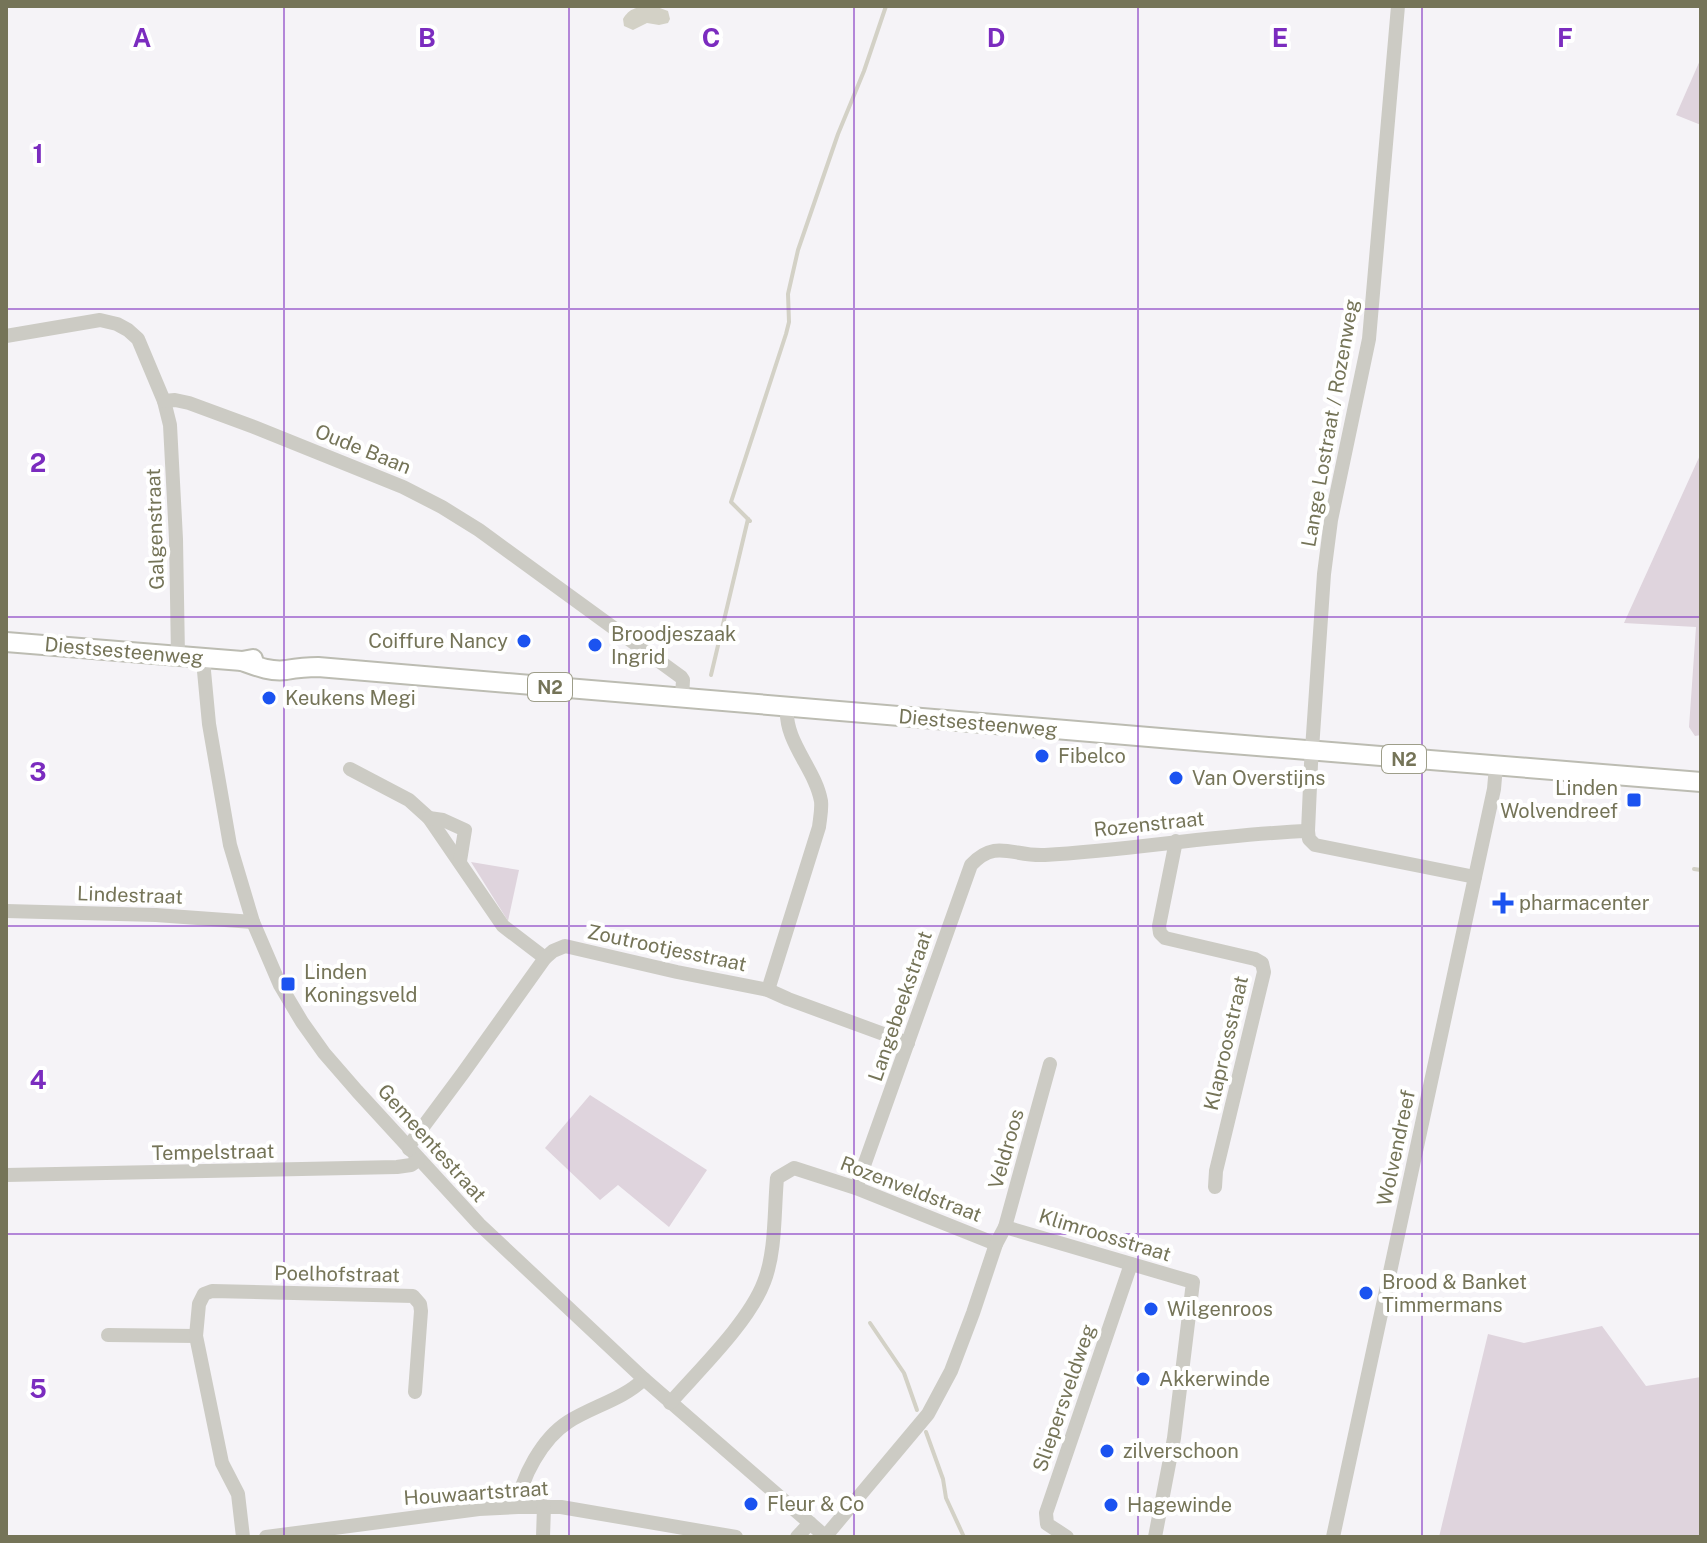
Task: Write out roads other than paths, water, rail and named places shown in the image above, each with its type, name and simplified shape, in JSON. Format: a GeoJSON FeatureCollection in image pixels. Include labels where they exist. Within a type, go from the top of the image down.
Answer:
{"type":"FeatureCollection","features":[{"type":"Feature","properties":{"kind":"main road","name":"Diestsesteenweg"},"geometry":{"type":"LineString","coordinates":[[6,642],[242,661],[263,669],[284,670],[302,666],[1701,782]]}},
{"type":"Feature","properties":{"kind":"street","name":"Lange Lostraat / Rozenweg"},"geometry":{"type":"LineString","coordinates":[[1312,751],[1324,574],[1331,520],[1369,339],[1398,6]]}},
{"type":"Feature","properties":{"kind":"street"},"geometry":{"type":"LineString","coordinates":[[6,336],[100,320],[117,324],[138,339],[164,401]]}},
{"type":"Feature","properties":{"kind":"street","name":"Galgenstraat"},"geometry":{"type":"LineString","coordinates":[[164,401],[170,425],[178,656]]}},
{"type":"Feature","properties":{"kind":"street","name":"Oude Baan"},"geometry":{"type":"LineString","coordinates":[[164,401],[189,403],[254,427],[403,487],[442,507],[479,530],[681,677],[682,698]]}},
{"type":"Feature","properties":{"kind":"street","name":"Gemeentestraat"},"geometry":{"type":"LineString","coordinates":[[205,658],[209,724],[224,818],[239,878],[253,922],[280,985],[302,1022],[324,1053],[479,1224],[670,1403],[826,1537]]}},
{"type":"Feature","properties":{"kind":"street","name":"Zoutrootjesstraat"},"geometry":{"type":"LineString","coordinates":[[545,958],[565,946],[768,990],[819,827],[821,805],[819,793],[786,722],[787,707]]}},
{"type":"Feature","properties":{"kind":"street"},"geometry":{"type":"LineString","coordinates":[[1312,751],[1308,831],[1309,839],[1315,845],[1475,877]]}},
{"type":"Feature","properties":{"kind":"street","name":"Wolvendreef"},"geometry":{"type":"LineString","coordinates":[[1333,1537],[1494,789],[1496,766]]}},
{"type":"Feature","properties":{"kind":"street"},"geometry":{"type":"LineString","coordinates":[[350,769],[409,800],[429,818],[503,926],[545,958],[411,1143],[414,1154]]}},
{"type":"Feature","properties":{"kind":"street"},"geometry":{"type":"LineString","coordinates":[[429,818],[443,820],[465,830],[460,861]]}},
{"type":"Feature","properties":{"kind":"street","name":"Rozenstraat"},"geometry":{"type":"LineString","coordinates":[[995,849],[1041,856],[1308,831]]}},
{"type":"Feature","properties":{"kind":"street","name":"Klaproosstraat"},"geometry":{"type":"LineString","coordinates":[[1176,841],[1160,933],[1165,938],[1255,959],[1262,963],[1264,972],[1216,1171],[1215,1187]]}},
{"type":"Feature","properties":{"kind":"street","name":"Langebeekstraat"},"geometry":{"type":"LineString","coordinates":[[856,1188],[971,865],[981,854],[995,849]]}},
{"type":"Feature","properties":{"kind":"street","name":"Lindestraat"},"geometry":{"type":"LineString","coordinates":[[6,911],[156,915],[253,922]]}},
{"type":"Feature","properties":{"kind":"street"},"geometry":{"type":"LineString","coordinates":[[768,990],[908,1043]]}},
{"type":"Feature","properties":{"kind":"street","name":"Veldroos"},"geometry":{"type":"LineString","coordinates":[[996,1244],[1005,1227],[1050,1064]]}},
{"type":"Feature","properties":{"kind":"street","name":"Tempelstraat"},"geometry":{"type":"LineString","coordinates":[[6,1175],[354,1169],[411,1165],[414,1154]]}},
{"type":"Feature","properties":{"kind":"street","name":"Rozenveldstraat"},"geometry":{"type":"LineString","coordinates":[[670,1403],[739,1324],[764,1283],[770,1258],[777,1178],[794,1168],[856,1188],[996,1244],[951,1371],[928,1414],[826,1537]]}},
{"type":"Feature","properties":{"kind":"street","name":"Klimroosstraat"},"geometry":{"type":"LineString","coordinates":[[1005,1227],[1193,1282],[1174,1438],[1155,1537]]}},
{"type":"Feature","properties":{"kind":"street","name":"Sliepersveldweg"},"geometry":{"type":"LineString","coordinates":[[1067,1537],[1047,1524],[1046,1513],[1131,1264]]}},
{"type":"Feature","properties":{"kind":"street","name":"Poelhofstraat"},"geometry":{"type":"LineString","coordinates":[[243,1537],[238,1494],[222,1463],[196,1336],[199,1304],[204,1294],[212,1291],[413,1296],[420,1304],[421,1311],[415,1392]]}},
{"type":"Feature","properties":{"kind":"street"},"geometry":{"type":"LineString","coordinates":[[108,1335],[196,1336]]}},
{"type":"Feature","properties":{"kind":"street"},"geometry":{"type":"LineString","coordinates":[[518,1507],[526,1477],[554,1434],[567,1423],[626,1394],[644,1379]]}},
{"type":"Feature","properties":{"kind":"street"},"geometry":{"type":"LineString","coordinates":[[543,1537],[544,1506]]}},
{"type":"Feature","properties":{"kind":"street","name":"Houwaartstraat"},"geometry":{"type":"LineString","coordinates":[[266,1537],[479,1509],[544,1506],[736,1537]]}},
{"type":"Feature","properties":{"kind":"street"},"geometry":{"type":"LineString","coordinates":[[797,1537],[810,1523]]}},
{"type":"Feature","properties":{"kind":"waterway"},"geometry":{"type":"LineString","coordinates":[[750,521],[731,502],[786,334],[788,294],[798,250],[886,6]]}},
{"type":"Feature","properties":{"kind":"waterway"},"geometry":{"type":"LineString","coordinates":[[711,675],[748,519]]}},
{"type":"Feature","properties":{"kind":"waterway"},"geometry":{"type":"LineString","coordinates":[[1694,869],[1701,870]]}},
{"type":"Feature","properties":{"kind":"waterway"},"geometry":{"type":"LineString","coordinates":[[870,1323],[904,1373],[917,1410]]}},
{"type":"Feature","properties":{"kind":"waterway"},"geometry":{"type":"LineString","coordinates":[[926,1432],[943,1479],[946,1498],[964,1537]]}},
{"type":"Feature","properties":{"kind":"place","name":"Coiffure Nancy"},"geometry":{"type":"Point","coordinates":[524,641]}},
{"type":"Feature","properties":{"kind":"place","name":"Broodjeszaak Ingrid"},"geometry":{"type":"Point","coordinates":[595,645]}},
{"type":"Feature","properties":{"kind":"place","name":"Keukens Megi"},"geometry":{"type":"Point","coordinates":[269,698]}},
{"type":"Feature","properties":{"kind":"place","name":"Fibelco"},"geometry":{"type":"Point","coordinates":[1042,756]}},
{"type":"Feature","properties":{"kind":"place","name":"Van Overstijns"},"geometry":{"type":"Point","coordinates":[1176,778]}},
{"type":"Feature","properties":{"kind":"place","name":"Linden Wolvendreef"},"geometry":{"type":"Point","coordinates":[1634,800]}},
{"type":"Feature","properties":{"kind":"place","name":"pharmacenter"},"geometry":{"type":"Point","coordinates":[1503,903]}},
{"type":"Feature","properties":{"kind":"place","name":"Linden Koningsveld"},"geometry":{"type":"Point","coordinates":[288,984]}},
{"type":"Feature","properties":{"kind":"place","name":"Brood & Banket Timmermans"},"geometry":{"type":"Point","coordinates":[1366,1293]}},
{"type":"Feature","properties":{"kind":"place","name":"Wilgenroos"},"geometry":{"type":"Point","coordinates":[1151,1309]}},
{"type":"Feature","properties":{"kind":"place","name":"Akkerwinde"},"geometry":{"type":"Point","coordinates":[1143,1379]}},
{"type":"Feature","properties":{"kind":"place","name":"zilverschoon"},"geometry":{"type":"Point","coordinates":[1107,1451]}},
{"type":"Feature","properties":{"kind":"place","name":"Fleur & Co"},"geometry":{"type":"Point","coordinates":[751,1504]}},
{"type":"Feature","properties":{"kind":"place","name":"Hagewinde"},"geometry":{"type":"Point","coordinates":[1111,1505]}}]}
